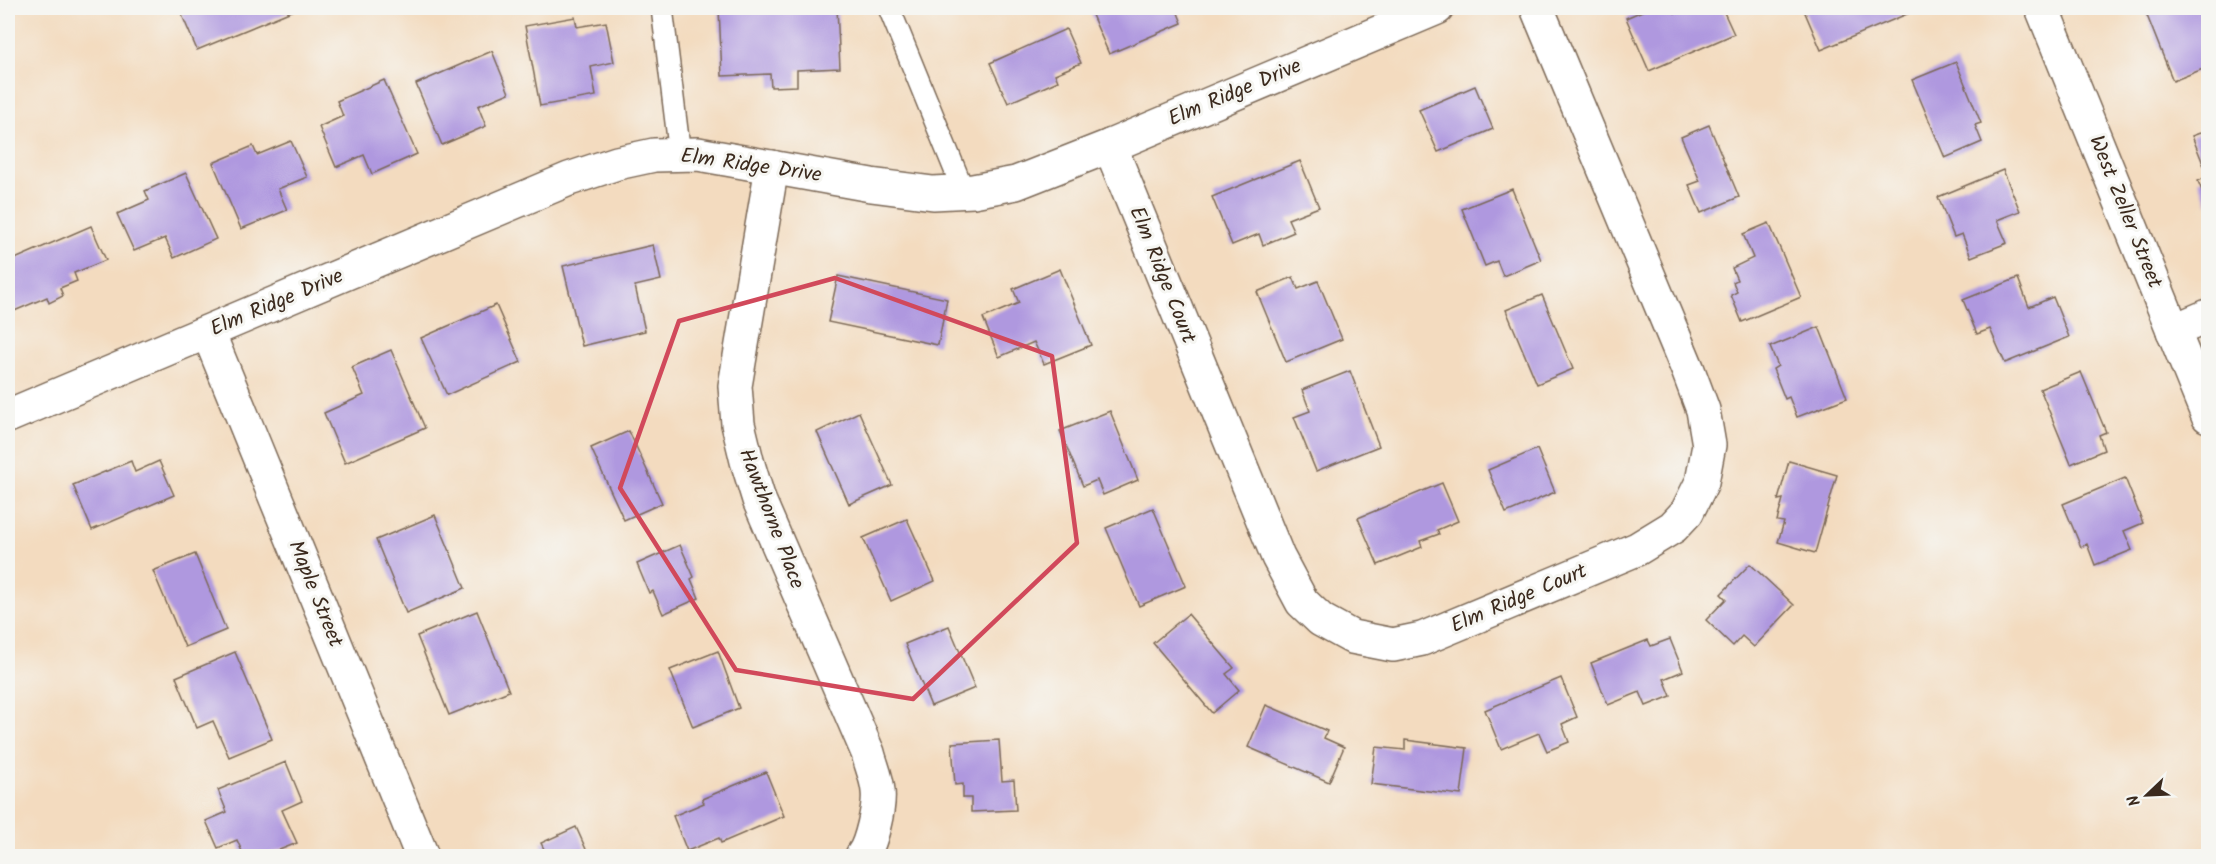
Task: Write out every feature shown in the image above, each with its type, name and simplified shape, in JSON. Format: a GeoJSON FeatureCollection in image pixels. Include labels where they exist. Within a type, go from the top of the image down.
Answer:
{"type":"FeatureCollection","features":[{"type":"Feature","properties":{"kind":"street","name":"Elm Ridge Drive"},"geometry":{"type":"LineString","coordinates":[[8,416],[569,179],[618,163],[654,155],[698,154],[871,185],[933,193],[964,192],[1016,183],[1110,146],[1437,8]]}},
{"type":"Feature","properties":{"kind":"street","name":"Elm Ridge Court"},"geometry":{"type":"LineString","coordinates":[[1110,146],[1278,556],[1302,602],[1321,620],[1352,637],[1393,645],[1422,639],[1637,549],[1673,527],[1686,512],[1702,482],[1709,445],[1703,410],[1688,370],[1537,8]]}},
{"type":"Feature","properties":{"kind":"street","name":"West Zeller Street"},"geometry":{"type":"LineString","coordinates":[[2042,8],[2208,416]]}},
{"type":"Feature","properties":{"kind":"street","name":"Hawthorne Place"},"geometry":{"type":"LineString","coordinates":[[772,167],[735,386],[738,424],[759,500],[868,753],[878,792],[874,824],[862,856]]}},
{"type":"Feature","properties":{"kind":"street"},"geometry":{"type":"LineString","coordinates":[[2173,331],[2208,316]]}},
{"type":"Feature","properties":{"kind":"street","name":"Maple Street"},"geometry":{"type":"LineString","coordinates":[[208,332],[422,856]]}},
{"type":"Feature","properties":{"kind":"lane"},"geometry":{"type":"LineString","coordinates":[[662,8],[680,155]]}},
{"type":"Feature","properties":{"kind":"lane"},"geometry":{"type":"LineString","coordinates":[[889,8],[964,192]]}},
{"type":"Feature","properties":{"kind":"highlighted area"},"geometry":{"type":"Polygon","coordinates":[[[835,278],[1052,356],[1077,543],[913,699],[736,670],[620,488],[679,321],[835,278]]]}},
{"type":"Feature","properties":{"kind":"building"},"geometry":{"type":"Polygon","coordinates":[[[179,8],[299,8],[197,50],[179,8]]]}},
{"type":"Feature","properties":{"kind":"building"},"geometry":{"type":"Polygon","coordinates":[[[719,8],[837,8],[840,68],[797,70],[797,86],[771,87],[770,74],[722,76],[719,8]]]}},
{"type":"Feature","properties":{"kind":"building"},"geometry":{"type":"Polygon","coordinates":[[[1089,8],[1176,8],[1182,23],[1109,54],[1089,8]]]}},
{"type":"Feature","properties":{"kind":"building"},"geometry":{"type":"Polygon","coordinates":[[[1649,8],[1673,8],[1675,13],[1687,8],[1722,8],[1734,34],[1649,71],[1626,18],[1649,8]]]}},
{"type":"Feature","properties":{"kind":"building"},"geometry":{"type":"Polygon","coordinates":[[[1803,8],[1918,8],[1919,9],[1821,50],[1803,8]]]}},
{"type":"Feature","properties":{"kind":"building"},"geometry":{"type":"Polygon","coordinates":[[[2144,8],[2208,8],[2208,67],[2173,81],[2144,8]]]}},
{"type":"Feature","properties":{"kind":"building"},"geometry":{"type":"Polygon","coordinates":[[[575,17],[577,27],[606,22],[614,62],[591,67],[596,96],[540,106],[525,26],[575,17]]]}},
{"type":"Feature","properties":{"kind":"building"},"geometry":{"type":"Polygon","coordinates":[[[1066,29],[1081,63],[1055,74],[1058,81],[1008,103],[990,63],[1066,29]]]}},
{"type":"Feature","properties":{"kind":"building"},"geometry":{"type":"Polygon","coordinates":[[[492,51],[509,93],[478,106],[486,126],[442,145],[416,84],[492,51]]]}},
{"type":"Feature","properties":{"kind":"building"},"geometry":{"type":"Polygon","coordinates":[[[1956,62],[1981,123],[1975,125],[1982,142],[1945,158],[1912,80],[1956,62]]]}},
{"type":"Feature","properties":{"kind":"building"},"geometry":{"type":"Polygon","coordinates":[[[384,80],[417,154],[372,174],[364,155],[336,167],[319,127],[343,116],[337,101],[384,80]]]}},
{"type":"Feature","properties":{"kind":"building"},"geometry":{"type":"Polygon","coordinates":[[[1475,86],[1493,129],[1438,152],[1419,110],[1475,86]]]}},
{"type":"Feature","properties":{"kind":"building"},"geometry":{"type":"Polygon","coordinates":[[[1709,125],[1739,197],[1701,213],[1689,185],[1700,181],[1681,137],[1709,125]]]}},
{"type":"Feature","properties":{"kind":"building"},"geometry":{"type":"Polygon","coordinates":[[[2208,130],[2208,176],[2192,136],[2208,130]]]}},
{"type":"Feature","properties":{"kind":"building"},"geometry":{"type":"Polygon","coordinates":[[[291,141],[307,177],[278,189],[287,210],[241,229],[213,163],[253,146],[257,155],[291,141]]]}},
{"type":"Feature","properties":{"kind":"building"},"geometry":{"type":"Polygon","coordinates":[[[1300,161],[1319,207],[1288,219],[1294,232],[1263,245],[1259,234],[1232,245],[1212,197],[1300,161]]]}},
{"type":"Feature","properties":{"kind":"building"},"geometry":{"type":"Polygon","coordinates":[[[2003,170],[2020,211],[1997,220],[2007,243],[1971,257],[1962,234],[1954,237],[1938,197],[2003,170]]]}},
{"type":"Feature","properties":{"kind":"building"},"geometry":{"type":"Polygon","coordinates":[[[186,173],[216,239],[174,258],[165,238],[134,251],[117,214],[149,200],[145,191],[186,173]]]}},
{"type":"Feature","properties":{"kind":"building"},"geometry":{"type":"Polygon","coordinates":[[[2208,176],[2208,205],[2198,181],[2208,176]]]}},
{"type":"Feature","properties":{"kind":"building"},"geometry":{"type":"Polygon","coordinates":[[[1512,189],[1541,260],[1503,276],[1497,261],[1485,266],[1462,209],[1512,189]]]}},
{"type":"Feature","properties":{"kind":"building"},"geometry":{"type":"Polygon","coordinates":[[[1769,223],[1801,297],[1742,322],[1731,295],[1737,292],[1733,282],[1737,280],[1732,268],[1753,258],[1743,234],[1769,223]]]}},
{"type":"Feature","properties":{"kind":"building"},"geometry":{"type":"Polygon","coordinates":[[[91,226],[106,260],[74,273],[77,281],[60,288],[63,296],[49,303],[47,297],[12,312],[8,303],[8,262],[91,226]]]}},
{"type":"Feature","properties":{"kind":"building"},"geometry":{"type":"Polygon","coordinates":[[[653,245],[661,280],[635,286],[645,331],[582,346],[563,266],[653,245]]]}},
{"type":"Feature","properties":{"kind":"building"},"geometry":{"type":"Polygon","coordinates":[[[1060,269],[1091,345],[1044,364],[1034,342],[999,357],[983,318],[1019,303],[1013,289],[1060,269]]]}},
{"type":"Feature","properties":{"kind":"building"},"geometry":{"type":"Polygon","coordinates":[[[838,276],[947,299],[938,345],[828,322],[838,276]]]}},
{"type":"Feature","properties":{"kind":"building"},"geometry":{"type":"Polygon","coordinates":[[[1293,277],[1298,289],[1318,281],[1342,339],[1286,362],[1257,292],[1293,277]]]}},
{"type":"Feature","properties":{"kind":"building"},"geometry":{"type":"Polygon","coordinates":[[[2018,278],[2029,307],[2053,297],[2069,337],[2005,363],[1990,329],[1977,334],[1963,300],[2018,278]]]}},
{"type":"Feature","properties":{"kind":"building"},"geometry":{"type":"Polygon","coordinates":[[[1542,295],[1573,369],[1537,384],[1506,310],[1542,295]]]}},
{"type":"Feature","properties":{"kind":"building"},"geometry":{"type":"Polygon","coordinates":[[[496,305],[521,362],[447,395],[421,338],[496,305]]]}},
{"type":"Feature","properties":{"kind":"building"},"geometry":{"type":"Polygon","coordinates":[[[1819,327],[1847,398],[1797,417],[1789,397],[1785,399],[1773,369],[1778,366],[1770,347],[1819,327]]]}},
{"type":"Feature","properties":{"kind":"building"},"geometry":{"type":"Polygon","coordinates":[[[391,350],[425,428],[345,463],[324,413],[364,395],[352,367],[391,350]]]}},
{"type":"Feature","properties":{"kind":"building"},"geometry":{"type":"Polygon","coordinates":[[[1350,371],[1379,446],[1316,471],[1294,417],[1310,411],[1302,390],[1350,371]]]}},
{"type":"Feature","properties":{"kind":"building"},"geometry":{"type":"Polygon","coordinates":[[[2081,372],[2106,432],[2099,435],[2104,450],[2071,464],[2040,389],[2081,372]]]}},
{"type":"Feature","properties":{"kind":"building"},"geometry":{"type":"Polygon","coordinates":[[[1110,411],[1138,480],[1103,495],[1097,480],[1083,486],[1060,431],[1110,411]]]}},
{"type":"Feature","properties":{"kind":"building"},"geometry":{"type":"Polygon","coordinates":[[[859,412],[892,485],[849,504],[817,432],[859,412]]]}},
{"type":"Feature","properties":{"kind":"building"},"geometry":{"type":"Polygon","coordinates":[[[629,431],[662,503],[624,520],[591,448],[629,431]]]}},
{"type":"Feature","properties":{"kind":"building"},"geometry":{"type":"Polygon","coordinates":[[[1537,449],[1555,492],[1506,513],[1488,470],[1537,449]]]}},
{"type":"Feature","properties":{"kind":"building"},"geometry":{"type":"Polygon","coordinates":[[[131,461],[135,472],[159,461],[174,495],[92,530],[73,485],[131,461]]]}},
{"type":"Feature","properties":{"kind":"building"},"geometry":{"type":"Polygon","coordinates":[[[1789,461],[1837,475],[1815,553],[1778,542],[1784,522],[1777,521],[1783,499],[1778,500],[1789,461]]]}},
{"type":"Feature","properties":{"kind":"building"},"geometry":{"type":"Polygon","coordinates":[[[2125,478],[2143,523],[2124,531],[2132,550],[2095,565],[2087,544],[2081,547],[2063,504],[2125,478]]]}},
{"type":"Feature","properties":{"kind":"building"},"geometry":{"type":"Polygon","coordinates":[[[1442,483],[1458,521],[1437,530],[1439,534],[1420,541],[1422,547],[1378,565],[1358,518],[1442,483]]]}},
{"type":"Feature","properties":{"kind":"building"},"geometry":{"type":"Polygon","coordinates":[[[1153,508],[1186,586],[1139,606],[1106,528],[1153,508]]]}},
{"type":"Feature","properties":{"kind":"building"},"geometry":{"type":"Polygon","coordinates":[[[435,515],[465,588],[406,613],[376,540],[435,515]]]}},
{"type":"Feature","properties":{"kind":"building"},"geometry":{"type":"Polygon","coordinates":[[[907,519],[935,581],[891,601],[863,538],[907,519]]]}},
{"type":"Feature","properties":{"kind":"building"},"geometry":{"type":"Polygon","coordinates":[[[680,545],[694,577],[691,579],[699,598],[663,614],[653,591],[649,593],[637,564],[680,545]]]}},
{"type":"Feature","properties":{"kind":"building"},"geometry":{"type":"Polygon","coordinates":[[[195,554],[226,630],[185,647],[153,571],[195,554]]]}},
{"type":"Feature","properties":{"kind":"building"},"geometry":{"type":"Polygon","coordinates":[[[1750,564],[1794,605],[1754,647],[1742,636],[1733,646],[1706,620],[1726,599],[1721,594],[1750,564]]]}},
{"type":"Feature","properties":{"kind":"building"},"geometry":{"type":"Polygon","coordinates":[[[477,611],[509,691],[449,715],[417,636],[477,611]]]}},
{"type":"Feature","properties":{"kind":"building"},"geometry":{"type":"Polygon","coordinates":[[[1188,614],[1234,668],[1226,674],[1239,690],[1212,713],[1153,643],[1188,614]]]}},
{"type":"Feature","properties":{"kind":"building"},"geometry":{"type":"Polygon","coordinates":[[[949,626],[975,688],[931,706],[905,644],[949,626]]]}},
{"type":"Feature","properties":{"kind":"building"},"geometry":{"type":"Polygon","coordinates":[[[1670,639],[1683,671],[1664,679],[1671,696],[1646,706],[1640,692],[1608,705],[1591,663],[1648,640],[1651,646],[1670,639]]]}},
{"type":"Feature","properties":{"kind":"building"},"geometry":{"type":"Polygon","coordinates":[[[718,651],[739,708],[693,727],[670,670],[718,651]]]}},
{"type":"Feature","properties":{"kind":"building"},"geometry":{"type":"Polygon","coordinates":[[[235,652],[272,739],[229,757],[213,721],[197,728],[176,677],[235,652]]]}},
{"type":"Feature","properties":{"kind":"building"},"geometry":{"type":"Polygon","coordinates":[[[1561,678],[1577,717],[1562,724],[1569,742],[1547,751],[1539,733],[1501,749],[1485,710],[1561,678]]]}},
{"type":"Feature","properties":{"kind":"building"},"geometry":{"type":"Polygon","coordinates":[[[1266,705],[1327,731],[1324,738],[1344,747],[1329,782],[1248,747],[1266,705]]]}},
{"type":"Feature","properties":{"kind":"building"},"geometry":{"type":"Polygon","coordinates":[[[999,740],[1002,781],[1014,780],[1016,810],[971,812],[971,798],[963,798],[963,784],[955,785],[952,743],[999,740]]]}},
{"type":"Feature","properties":{"kind":"building"},"geometry":{"type":"Polygon","coordinates":[[[1405,740],[1467,748],[1461,795],[1371,784],[1376,747],[1405,750],[1405,740]]]}},
{"type":"Feature","properties":{"kind":"building"},"geometry":{"type":"Polygon","coordinates":[[[286,762],[302,801],[282,810],[297,843],[264,856],[244,856],[237,840],[218,848],[206,821],[227,812],[218,790],[286,762]]]}},
{"type":"Feature","properties":{"kind":"building"},"geometry":{"type":"Polygon","coordinates":[[[766,772],[784,816],[721,843],[719,838],[687,851],[673,816],[704,803],[702,799],[766,772]]]}},
{"type":"Feature","properties":{"kind":"building"},"geometry":{"type":"Polygon","coordinates":[[[576,827],[589,856],[538,856],[546,853],[541,843],[576,827]]]}}]}
